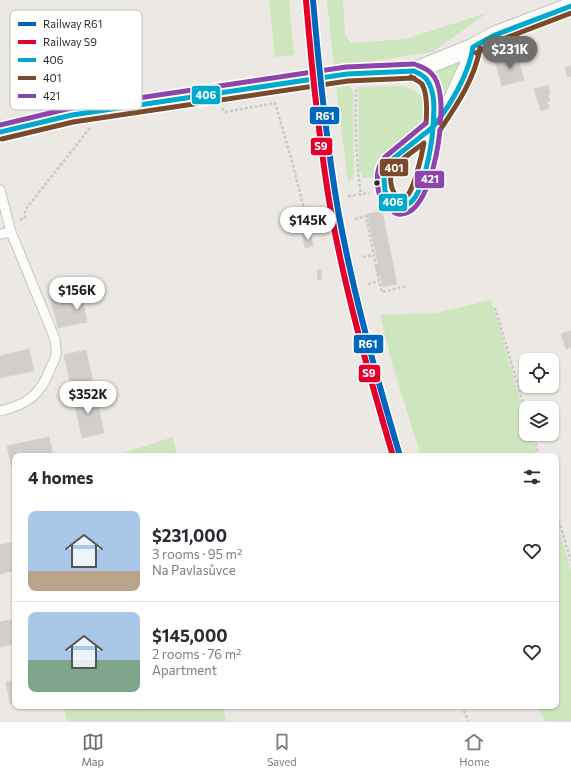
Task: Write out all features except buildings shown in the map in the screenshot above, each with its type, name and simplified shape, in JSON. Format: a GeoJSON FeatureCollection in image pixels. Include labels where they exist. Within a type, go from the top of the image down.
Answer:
{"type":"FeatureCollection","features":[{"type":"Feature","properties":{"kind":"street"},"geometry":{"type":"LineString","coordinates":[[142,104],[347,74],[414,71],[473,48],[495,35],[571,6]]}},
{"type":"Feature","properties":{"kind":"street"},"geometry":{"type":"LineString","coordinates":[[414,71],[426,79],[432,96],[434,126],[430,154],[415,197],[410,204],[399,207],[392,202],[385,191],[384,178],[389,162],[434,126],[453,98],[471,59],[473,48]]}},
{"type":"Feature","properties":{"kind":"street"},"geometry":{"type":"LineString","coordinates":[[0,132],[72,115],[104,110]]}},
{"type":"Feature","properties":{"kind":"lane"},"geometry":{"type":"LineString","coordinates":[[0,190],[10,228],[55,339],[56,355],[49,373],[39,391],[27,401],[0,412]]}},
{"type":"Feature","properties":{"kind":"lane"},"geometry":{"type":"LineString","coordinates":[[0,234],[10,228]]}},
{"type":"Feature","properties":{"kind":"path"},"geometry":{"type":"LineString","coordinates":[[356,86],[354,107],[357,164],[361,195]]}},
{"type":"Feature","properties":{"kind":"path"},"geometry":{"type":"LineString","coordinates":[[219,104],[225,112],[275,103],[306,216],[320,215]]}},
{"type":"Feature","properties":{"kind":"path"},"geometry":{"type":"LineString","coordinates":[[10,228],[25,218],[25,210],[104,110]]}},
{"type":"Feature","properties":{"kind":"path"},"geometry":{"type":"LineString","coordinates":[[348,196],[385,191]]}},
{"type":"Feature","properties":{"kind":"path"},"geometry":{"type":"LineString","coordinates":[[355,218],[366,216],[382,292],[406,286]]}},
{"type":"Feature","properties":{"kind":"path"},"geometry":{"type":"LineString","coordinates":[[363,257],[373,255]]}},
{"type":"Feature","properties":{"kind":"path"},"geometry":{"type":"LineString","coordinates":[[368,284],[379,281]]}},
{"type":"Feature","properties":{"kind":"path"},"geometry":{"type":"LineString","coordinates":[[495,308],[523,401]]}},
{"type":"Feature","properties":{"kind":"path"},"geometry":{"type":"LineString","coordinates":[[535,441],[538,453]]}},
{"type":"Feature","properties":{"kind":"path"},"geometry":{"type":"LineString","coordinates":[[559,521],[571,561]]}},
{"type":"Feature","properties":{"kind":"path"},"geometry":{"type":"LineString","coordinates":[[463,709],[468,721]]}},
{"type":"Feature","properties":{"kind":"green space"},"geometry":{"type":"Polygon","coordinates":[[[269,0],[289,0],[294,55],[275,57],[269,0]]]}},
{"type":"Feature","properties":{"kind":"green space"},"geometry":{"type":"Polygon","coordinates":[[[327,0],[343,0],[345,35],[351,43],[405,39],[487,13],[433,52],[334,67],[327,0]]]}},
{"type":"Feature","properties":{"kind":"green space"},"geometry":{"type":"Polygon","coordinates":[[[459,61],[459,64],[444,93],[441,93],[435,77],[436,70],[459,61]]]}},
{"type":"Feature","properties":{"kind":"green space"},"geometry":{"type":"Polygon","coordinates":[[[349,86],[353,92],[354,172],[353,179],[348,181],[336,87],[349,86]]]}},
{"type":"Feature","properties":{"kind":"green space"},"geometry":{"type":"Polygon","coordinates":[[[401,86],[411,89],[419,95],[422,94],[426,101],[426,109],[423,117],[389,154],[382,169],[376,170],[373,178],[363,178],[359,167],[358,87],[401,86]]]}},
{"type":"Feature","properties":{"kind":"green space"},"geometry":{"type":"Polygon","coordinates":[[[491,300],[521,401],[519,401],[519,441],[533,441],[536,453],[420,453],[391,360],[380,315],[436,313],[491,300]]]}},
{"type":"Feature","properties":{"kind":"green space"},"geometry":{"type":"Polygon","coordinates":[[[173,437],[176,453],[123,453],[173,437]]]}},
{"type":"Feature","properties":{"kind":"green space"},"geometry":{"type":"Polygon","coordinates":[[[559,529],[571,570],[571,721],[545,721],[538,709],[559,709],[559,529]]]}},
{"type":"Feature","properties":{"kind":"green space"},"geometry":{"type":"Polygon","coordinates":[[[65,709],[224,709],[226,721],[67,721],[65,709]]]}},
{"type":"Feature","properties":{"kind":"rail line","name":"R61"},"geometry":{"type":"LineString","coordinates":[[313,0],[323,105],[338,210],[366,334],[399,453]]}},
{"type":"Feature","properties":{"kind":"rail line","name":"S9"},"geometry":{"type":"LineString","coordinates":[[306,1],[316,106],[331,212],[359,334],[392,453]]}},
{"type":"Feature","properties":{"kind":"transit line","name":"406"},"geometry":{"type":"LineString","coordinates":[[473,47],[495,35],[571,6]]}},
{"type":"Feature","properties":{"kind":"transit line","name":"401"},"geometry":{"type":"LineString","coordinates":[[476,53],[498,41],[571,13]]}},
{"type":"Feature","properties":{"kind":"transit line","name":"406"},"geometry":{"type":"LineString","coordinates":[[433,127],[458,89],[471,57],[473,47]]}},
{"type":"Feature","properties":{"kind":"transit line","name":"401"},"geometry":{"type":"LineString","coordinates":[[440,130],[470,81],[478,59],[480,48]]}},
{"type":"Feature","properties":{"kind":"transit line","name":"421"},"geometry":{"type":"LineString","coordinates":[[142,97],[346,67],[414,64]]}},
{"type":"Feature","properties":{"kind":"transit line","name":"421"},"geometry":{"type":"LineString","coordinates":[[417,65],[424,68],[435,77],[441,104],[440,123]]}},
{"type":"Feature","properties":{"kind":"transit line","name":"406"},"geometry":{"type":"LineString","coordinates":[[414,71],[426,79],[430,85],[434,103],[433,127]]}},
{"type":"Feature","properties":{"kind":"transit line","name":"406"},"geometry":{"type":"LineString","coordinates":[[142,105],[347,74],[414,71]]}},
{"type":"Feature","properties":{"kind":"transit line","name":"401"},"geometry":{"type":"LineString","coordinates":[[411,77],[421,83],[424,88],[427,103],[426,123]]}},
{"type":"Feature","properties":{"kind":"transit line","name":"401"},"geometry":{"type":"LineString","coordinates":[[2,139],[73,122],[348,81],[414,78]]}},
{"type":"Feature","properties":{"kind":"transit line","name":"421"},"geometry":{"type":"LineString","coordinates":[[0,125],[63,110]]}},
{"type":"Feature","properties":{"kind":"transit line","name":"406"},"geometry":{"type":"LineString","coordinates":[[0,132],[72,115],[106,110]]}},
{"type":"Feature","properties":{"kind":"transit line","name":"421"},"geometry":{"type":"LineString","coordinates":[[426,123],[385,157],[379,169],[377,184],[381,198],[396,214],[408,212],[417,205],[424,194],[437,152],[440,130]]}},
{"type":"Feature","properties":{"kind":"transit line","name":"406"},"geometry":{"type":"LineString","coordinates":[[433,127],[429,155],[420,188],[411,202],[399,207],[392,202],[385,191],[384,178],[389,162],[433,127]]}},
{"type":"Feature","properties":{"kind":"transit line","name":"401"},"geometry":{"type":"LineString","coordinates":[[424,143],[412,187],[406,197],[400,199],[392,188],[391,174],[393,169],[402,159],[424,143]]}}]}
